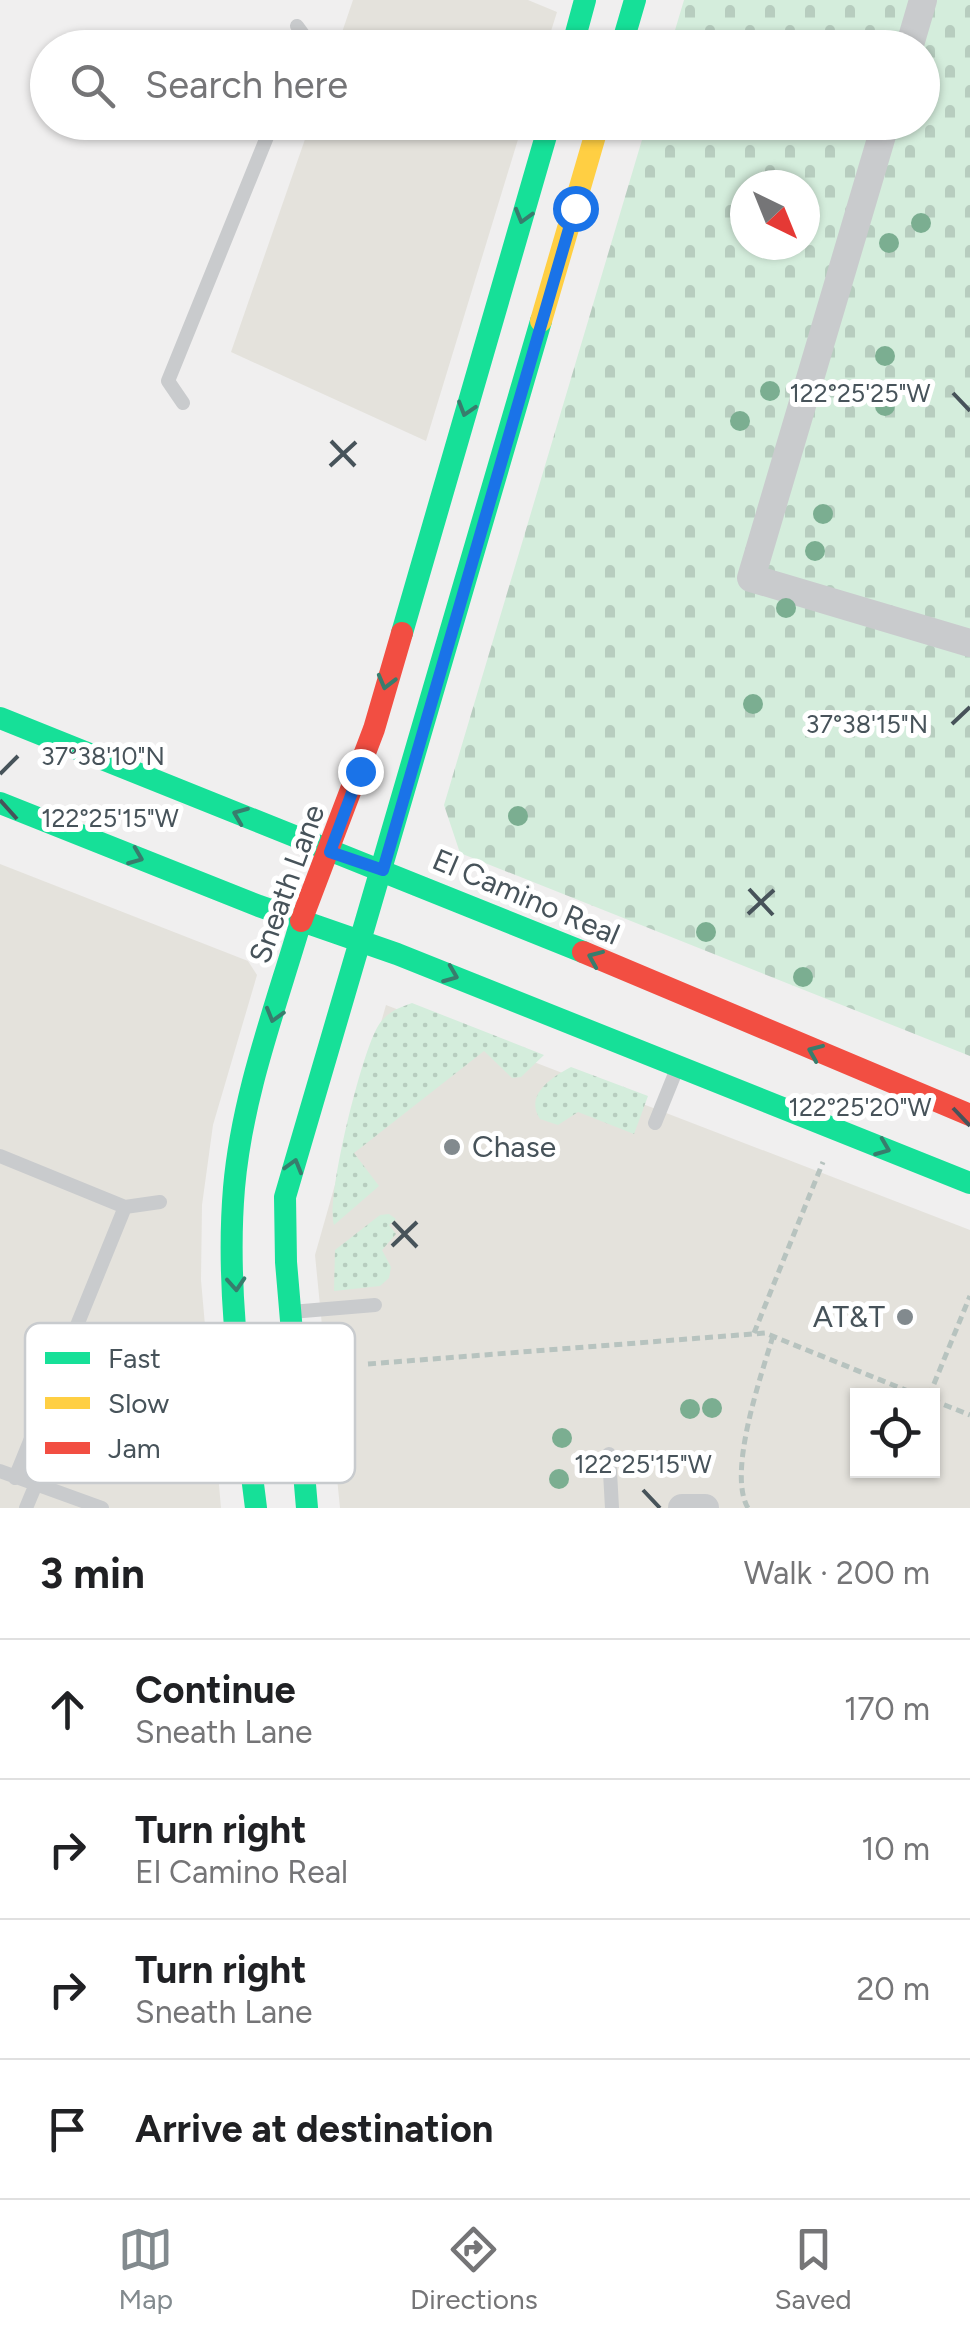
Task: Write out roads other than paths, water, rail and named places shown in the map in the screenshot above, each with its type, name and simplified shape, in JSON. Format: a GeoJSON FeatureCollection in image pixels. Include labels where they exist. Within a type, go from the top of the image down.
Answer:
{"type":"FeatureCollection","features":[{"type":"Feature","properties":{"kind":"main road"},"geometry":{"type":"LineString","coordinates":[[577,30],[586,0]]}},
{"type":"Feature","properties":{"kind":"main road"},"geometry":{"type":"LineString","coordinates":[[624,30],[630,1]]}},
{"type":"Feature","properties":{"kind":"main road","name":"Sneath Lane"},"geometry":{"type":"LineString","coordinates":[[240,1323],[232,1238],[234,1186],[250,1099],[301,921],[374,729],[545,140]]}},
{"type":"Feature","properties":{"kind":"main road"},"geometry":{"type":"LineString","coordinates":[[290,1323],[285,1197],[595,140]]}},
{"type":"Feature","properties":{"kind":"main road","name":"El Camino Real"},"geometry":{"type":"LineString","coordinates":[[0,718],[383,870],[970,1115]]}},
{"type":"Feature","properties":{"kind":"main road"},"geometry":{"type":"LineString","coordinates":[[0,803],[970,1183]]}},
{"type":"Feature","properties":{"kind":"main road","name":"Sneath Lane"},"geometry":{"type":"LineString","coordinates":[[254,1483],[256,1508]]}},
{"type":"Feature","properties":{"kind":"main road"},"geometry":{"type":"LineString","coordinates":[[305,1483],[307,1508]]}},
{"type":"Feature","properties":{"kind":"street"},"geometry":{"type":"LineString","coordinates":[[914,30],[923,0]]}},
{"type":"Feature","properties":{"kind":"street"},"geometry":{"type":"LineString","coordinates":[[881,140],[751,578],[970,643]]}},
{"type":"Feature","properties":{"kind":"street"},"geometry":{"type":"LineString","coordinates":[[682,1508],[706,1508]]}},
{"type":"Feature","properties":{"kind":"lane"},"geometry":{"type":"LineString","coordinates":[[297,26],[300,30]]}},
{"type":"Feature","properties":{"kind":"lane"},"geometry":{"type":"LineString","coordinates":[[184,403],[168,381],[266,140]]}},
{"type":"Feature","properties":{"kind":"lane"},"geometry":{"type":"LineString","coordinates":[[655,1123],[678,1066]]}},
{"type":"Feature","properties":{"kind":"lane"},"geometry":{"type":"LineString","coordinates":[[0,1156],[125,1206],[160,1202]]}},
{"type":"Feature","properties":{"kind":"lane"},"geometry":{"type":"LineString","coordinates":[[78,1323],[125,1206]]}},
{"type":"Feature","properties":{"kind":"lane"},"geometry":{"type":"LineString","coordinates":[[289,1312],[375,1305]]}},
{"type":"Feature","properties":{"kind":"lane"},"geometry":{"type":"LineString","coordinates":[[15,1478],[25,1453]]}},
{"type":"Feature","properties":{"kind":"lane"},"geometry":{"type":"LineString","coordinates":[[609,1454],[612,1508]]}},
{"type":"Feature","properties":{"kind":"lane"},"geometry":{"type":"LineString","coordinates":[[0,1472],[25,1481]]}},
{"type":"Feature","properties":{"kind":"lane"},"geometry":{"type":"LineString","coordinates":[[32,1483],[102,1508]]}},
{"type":"Feature","properties":{"kind":"lane"},"geometry":{"type":"LineString","coordinates":[[26,1508],[36,1484]]}},
{"type":"Feature","properties":{"kind":"place","name":"Chase"},"geometry":{"type":"Point","coordinates":[452,1147]}},
{"type":"Feature","properties":{"kind":"place","name":"AT&T"},"geometry":{"type":"Point","coordinates":[905,1317]}}]}
